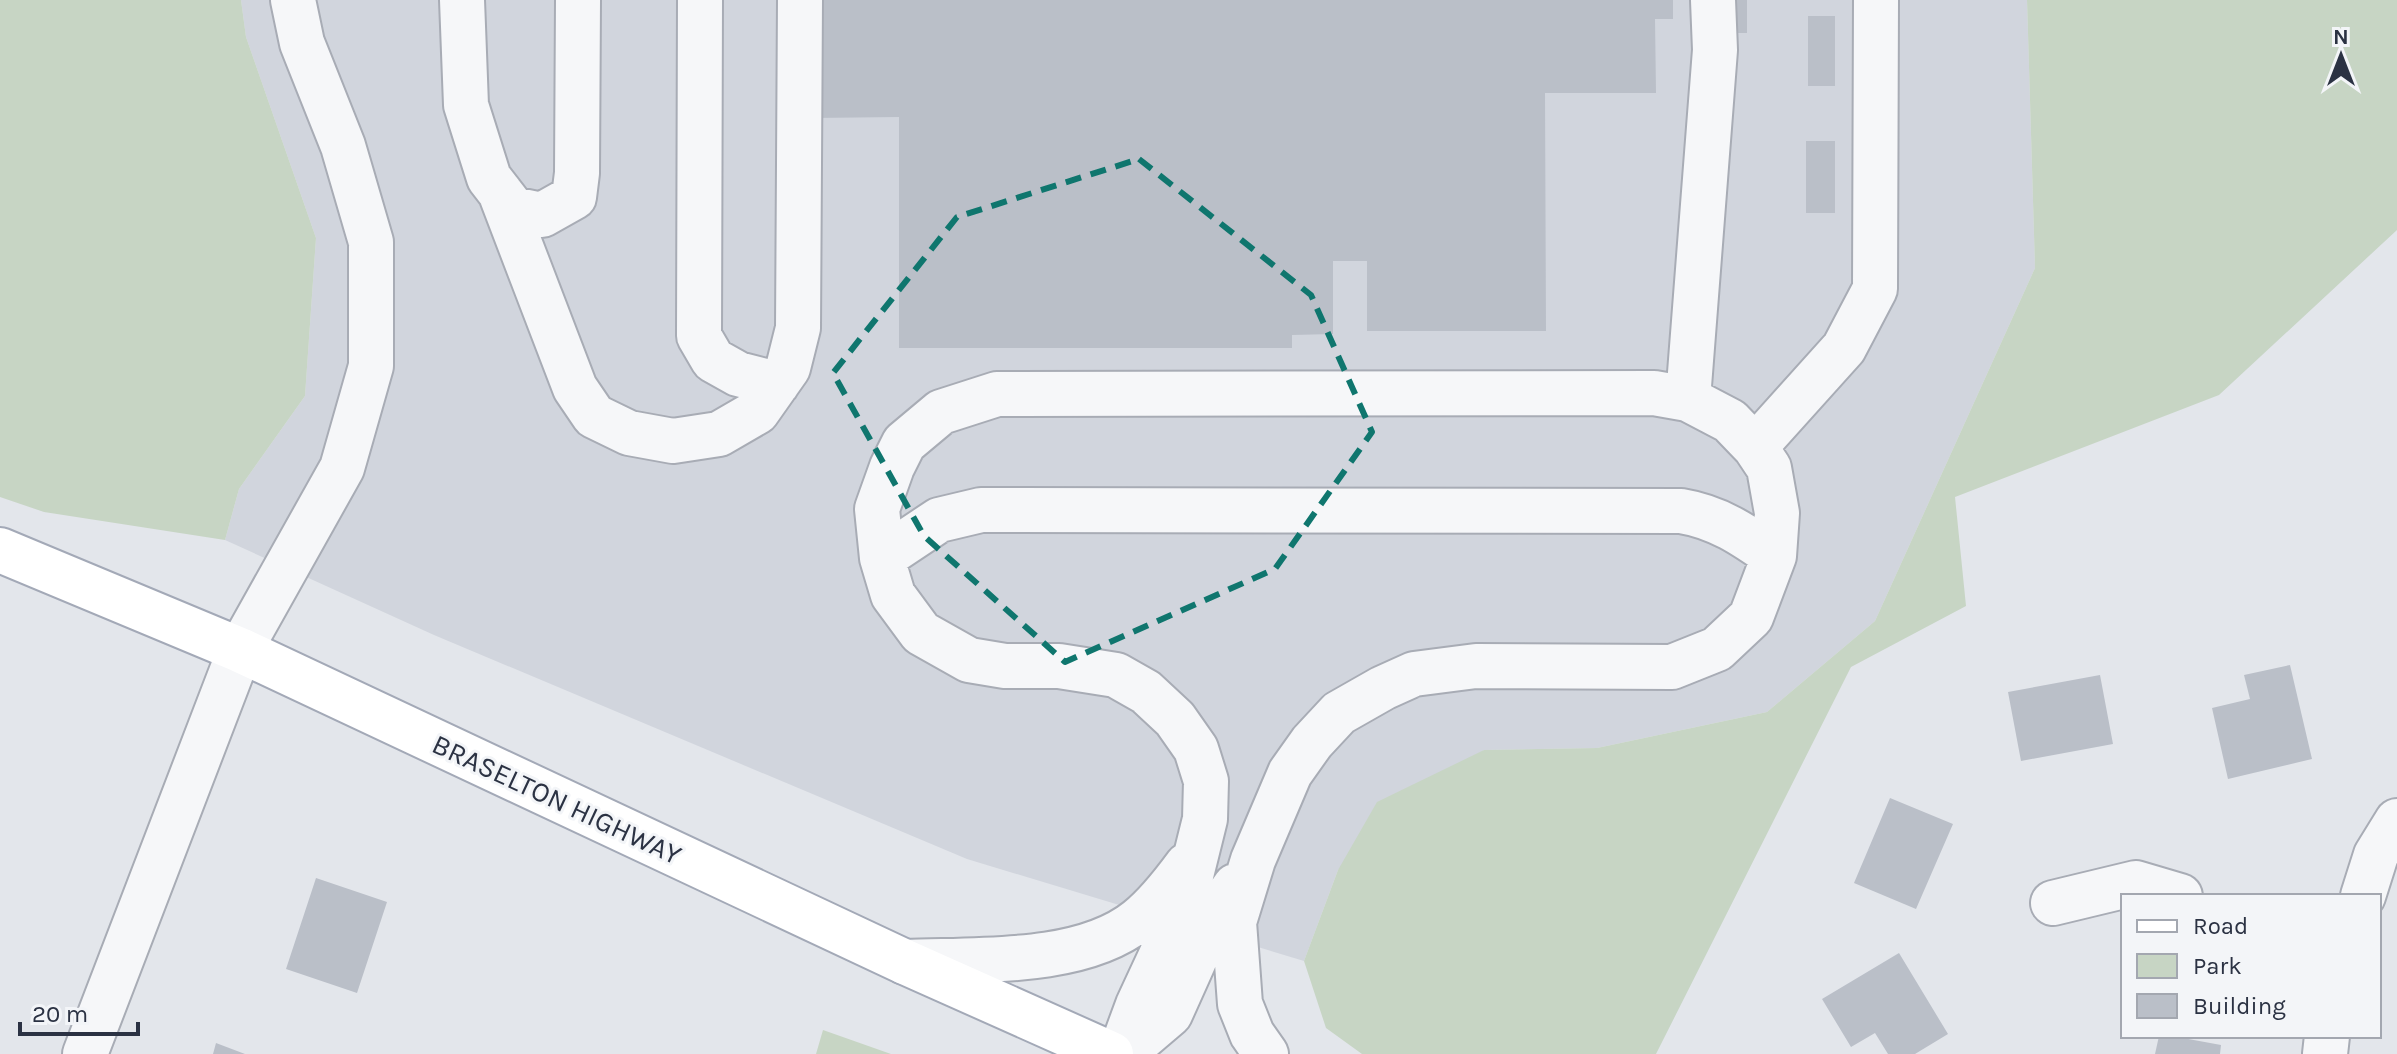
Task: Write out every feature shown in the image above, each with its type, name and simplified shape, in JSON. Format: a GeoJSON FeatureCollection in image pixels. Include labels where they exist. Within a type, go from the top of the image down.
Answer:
{"type":"FeatureCollection","features":[{"type":"Feature","properties":{"kind":"main road","name":"BRASELTON HIGHWAY"},"geometry":{"type":"LineString","coordinates":[[0,550],[240,650],[905,962],[1111,1054]]}},
{"type":"Feature","properties":{"kind":"street"},"geometry":{"type":"LineString","coordinates":[[85,1054],[240,650],[342,468],[371,366],[371,242],[343,146],[302,43],[293,0]]}},
{"type":"Feature","properties":{"kind":"street"},"geometry":{"type":"LineString","coordinates":[[462,0],[466,105],[489,178],[513,209],[542,215],[574,197],[577,173],[578,0]]}},
{"type":"Feature","properties":{"kind":"street"},"geometry":{"type":"LineString","coordinates":[[700,0],[699,336],[713,360],[738,374],[777,384]]}},
{"type":"Feature","properties":{"kind":"street"},"geometry":{"type":"LineString","coordinates":[[500,192],[575,388],[594,416],[629,433],[673,441],[719,434],[757,412],[788,368],[798,328],[800,0]]}},
{"type":"Feature","properties":{"kind":"street"},"geometry":{"type":"LineString","coordinates":[[1688,399],[1715,50],[1713,0]]}},
{"type":"Feature","properties":{"kind":"street"},"geometry":{"type":"LineString","coordinates":[[1755,447],[1844,348],[1875,289],[1876,0]]}},
{"type":"Feature","properties":{"kind":"street"},"geometry":{"type":"LineString","coordinates":[[1122,1054],[1138,1005],[1183,908],[1205,819],[1206,781],[1196,749],[1175,719],[1146,692],[1116,675],[1059,666],[1005,666],[969,660],[921,633],[893,595],[882,558],[877,509],[904,443],[941,412],[997,394],[1654,393],[1688,399],[1730,421],[1755,447],[1769,468],[1777,513],[1774,556],[1751,617],[1717,649],[1672,667],[1476,666],[1414,674],[1339,713],[1312,742],[1290,773],[1253,860],[1234,922],[1240,1004],[1252,1034],[1266,1054]]}},
{"type":"Feature","properties":{"kind":"street"},"geometry":{"type":"LineString","coordinates":[[882,558],[939,520],[981,510],[1681,511],[1725,524],[1774,556]]}},
{"type":"Feature","properties":{"kind":"street"},"geometry":{"type":"LineString","coordinates":[[2364,894],[2376,855],[2397,821]]}},
{"type":"Feature","properties":{"kind":"street"},"geometry":{"type":"LineString","coordinates":[[905,962],[1061,952],[1104,940],[1138,920],[1169,888],[1196,853]]}},
{"type":"Feature","properties":{"kind":"street"},"geometry":{"type":"LineString","coordinates":[[1122,1054],[1170,1014],[1214,916],[1253,860]]}},
{"type":"Feature","properties":{"kind":"street"},"geometry":{"type":"LineString","coordinates":[[2053,903],[2136,883],[2173,894]]}},
{"type":"Feature","properties":{"kind":"highlighted area"},"geometry":{"type":"Polygon","coordinates":[[[1139,159],[1311,295],[1372,432],[1275,569],[1065,662],[924,536],[833,373],[957,217],[1139,159]]]}},
{"type":"Feature","properties":{"kind":"shaded area"},"geometry":{"type":"Polygon","coordinates":[[[241,0],[2027,0],[2035,268],[1875,621],[1767,712],[1597,748],[1484,750],[1338,870],[1304,961],[967,859],[434,635],[225,540],[239,489],[305,396],[316,238],[246,37],[241,0]]]}},
{"type":"Feature","properties":{"kind":"green space"},"geometry":{"type":"Polygon","coordinates":[[[0,0],[241,0],[246,37],[316,238],[305,396],[239,489],[225,540],[44,512],[0,497],[0,0]]]}},
{"type":"Feature","properties":{"kind":"green space"},"geometry":{"type":"Polygon","coordinates":[[[2027,0],[2397,0],[2397,230],[2219,395],[1955,497],[1966,606],[1851,667],[1656,1054],[1362,1054],[1326,1028],[1304,961],[1338,870],[1377,802],[1484,750],[1597,748],[1767,712],[1875,621],[2035,268],[2027,0]]]}},
{"type":"Feature","properties":{"kind":"green space"},"geometry":{"type":"Polygon","coordinates":[[[823,1030],[891,1054],[816,1054],[823,1030]]]}},
{"type":"Feature","properties":{"kind":"building"},"geometry":{"type":"Polygon","coordinates":[[[813,0],[1673,0],[1673,19],[1655,19],[1656,93],[1545,93],[1546,331],[1367,331],[1367,261],[1333,261],[1333,334],[1292,335],[1292,348],[899,348],[899,117],[813,118],[813,0]]]}},
{"type":"Feature","properties":{"kind":"building"},"geometry":{"type":"Polygon","coordinates":[[[1716,0],[1747,0],[1747,33],[1716,33],[1716,0]]]}},
{"type":"Feature","properties":{"kind":"building"},"geometry":{"type":"Polygon","coordinates":[[[1808,16],[1835,16],[1835,86],[1808,86],[1808,16]]]}},
{"type":"Feature","properties":{"kind":"building"},"geometry":{"type":"Polygon","coordinates":[[[1806,141],[1835,141],[1835,213],[1806,213],[1806,141]]]}},
{"type":"Feature","properties":{"kind":"building"},"geometry":{"type":"Polygon","coordinates":[[[2290,665],[2312,759],[2228,779],[2212,708],[2250,699],[2244,675],[2290,665]]]}},
{"type":"Feature","properties":{"kind":"building"},"geometry":{"type":"Polygon","coordinates":[[[2100,675],[2113,744],[2021,761],[2008,692],[2100,675]]]}},
{"type":"Feature","properties":{"kind":"building"},"geometry":{"type":"Polygon","coordinates":[[[1890,798],[1953,824],[1916,909],[1854,883],[1890,798]]]}},
{"type":"Feature","properties":{"kind":"building"},"geometry":{"type":"Polygon","coordinates":[[[316,878],[387,902],[357,993],[286,969],[316,878]]]}},
{"type":"Feature","properties":{"kind":"building"},"geometry":{"type":"Polygon","coordinates":[[[1899,953],[1948,1034],[1915,1054],[1888,1054],[1875,1033],[1851,1047],[1822,999],[1899,953]]]}},
{"type":"Feature","properties":{"kind":"building"},"geometry":{"type":"Polygon","coordinates":[[[2159,1038],[2183,1038],[2221,1045],[2220,1054],[2155,1054],[2159,1038]]]}},
{"type":"Feature","properties":{"kind":"building"},"geometry":{"type":"Polygon","coordinates":[[[216,1043],[245,1054],[213,1054],[216,1043]]]}}]}
